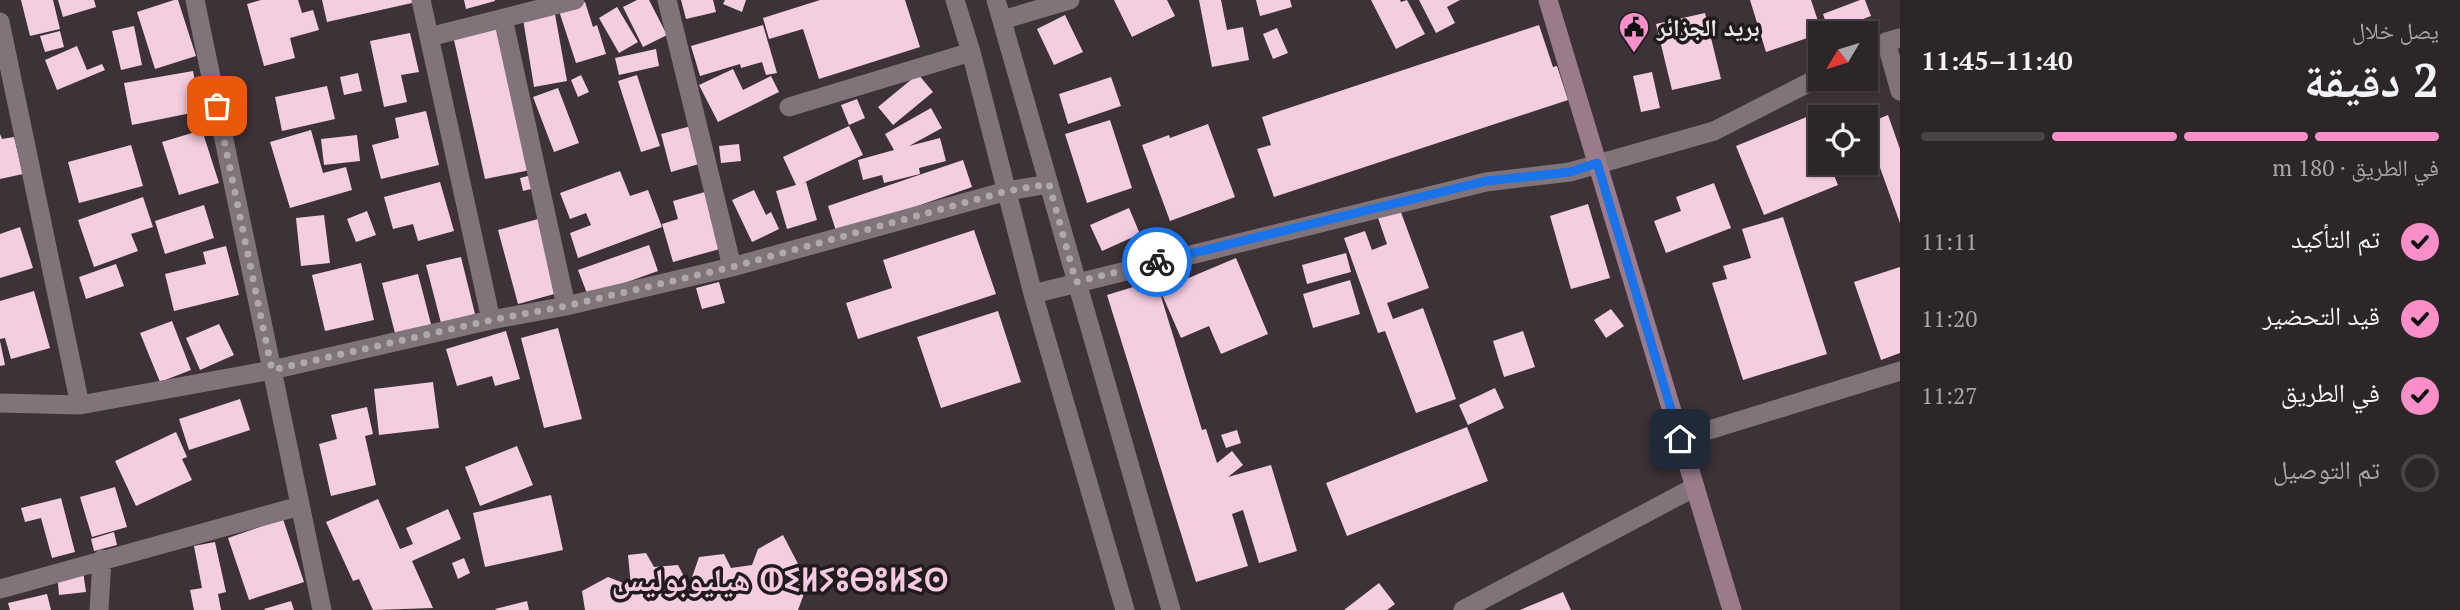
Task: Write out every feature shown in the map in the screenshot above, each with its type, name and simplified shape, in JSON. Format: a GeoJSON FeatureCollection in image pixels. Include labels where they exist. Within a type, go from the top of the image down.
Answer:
{"type":"FeatureCollection","features":[{"type":"Feature","properties":{"kind":"main road"},"geometry":{"type":"LineString","coordinates":[[1548,0],[1732,610]]}},
{"type":"Feature","properties":{"kind":"street"},"geometry":{"type":"LineString","coordinates":[[195,0],[322,610]]}},
{"type":"Feature","properties":{"kind":"street"},"geometry":{"type":"LineString","coordinates":[[421,0],[491,320]]}},
{"type":"Feature","properties":{"kind":"street"},"geometry":{"type":"LineString","coordinates":[[429,37],[575,0]]}},
{"type":"Feature","properties":{"kind":"street"},"geometry":{"type":"LineString","coordinates":[[667,0],[732,267]]}},
{"type":"Feature","properties":{"kind":"street"},"geometry":{"type":"LineString","coordinates":[[955,0],[971,52],[1033,294],[1125,610]]}},
{"type":"Feature","properties":{"kind":"street"},"geometry":{"type":"LineString","coordinates":[[996,0],[1171,610]]}},
{"type":"Feature","properties":{"kind":"street"},"geometry":{"type":"LineString","coordinates":[[1002,20],[1070,0]]}},
{"type":"Feature","properties":{"kind":"street"},"geometry":{"type":"LineString","coordinates":[[503,18],[566,306]]}},
{"type":"Feature","properties":{"kind":"street"},"geometry":{"type":"LineString","coordinates":[[0,22],[80,405]]}},
{"type":"Feature","properties":{"kind":"street"},"geometry":{"type":"LineString","coordinates":[[1893,40],[1900,91]]}},
{"type":"Feature","properties":{"kind":"street"},"geometry":{"type":"LineString","coordinates":[[789,107],[971,52]]}},
{"type":"Feature","properties":{"kind":"street"},"geometry":{"type":"LineString","coordinates":[[1033,294],[1486,181],[1570,172],[1714,131],[1808,82]]}},
{"type":"Feature","properties":{"kind":"street"},"geometry":{"type":"LineString","coordinates":[[0,403],[80,405],[272,370],[732,267],[1007,191],[1049,184]]}},
{"type":"Feature","properties":{"kind":"street"},"geometry":{"type":"LineString","coordinates":[[1680,439],[1900,371]]}},
{"type":"Feature","properties":{"kind":"street"},"geometry":{"type":"LineString","coordinates":[[1463,610],[1695,487]]}},
{"type":"Feature","properties":{"kind":"street"},"geometry":{"type":"LineString","coordinates":[[0,589],[300,506]]}},
{"type":"Feature","properties":{"kind":"street"},"geometry":{"type":"LineString","coordinates":[[100,610],[102,559]]}},
{"type":"Feature","properties":{"kind":"building"},"geometry":{"type":"Polygon","coordinates":[[[21,0],[53,0],[60,29],[30,36],[21,0]]]}},
{"type":"Feature","properties":{"kind":"building"},"geometry":{"type":"Polygon","coordinates":[[[58,0],[94,0],[96,7],[63,17],[58,0]]]}},
{"type":"Feature","properties":{"kind":"building"},"geometry":{"type":"Polygon","coordinates":[[[178,0],[196,56],[155,69],[137,12],[178,0]]]}},
{"type":"Feature","properties":{"kind":"building"},"geometry":{"type":"Polygon","coordinates":[[[261,0],[298,0],[302,13],[313,10],[319,30],[290,38],[295,58],[264,66],[247,4],[261,0]]]}},
{"type":"Feature","properties":{"kind":"building"},"geometry":{"type":"Polygon","coordinates":[[[322,0],[421,0],[421,1],[327,22],[322,0]]]}},
{"type":"Feature","properties":{"kind":"building"},"geometry":{"type":"Polygon","coordinates":[[[464,0],[495,0],[495,1],[466,9],[464,0]]]}},
{"type":"Feature","properties":{"kind":"building"},"geometry":{"type":"Polygon","coordinates":[[[637,0],[649,0],[667,35],[643,47],[623,7],[637,0]]]}},
{"type":"Feature","properties":{"kind":"building"},"geometry":{"type":"Polygon","coordinates":[[[681,0],[713,0],[716,12],[686,19],[681,0]]]}},
{"type":"Feature","properties":{"kind":"building"},"geometry":{"type":"Polygon","coordinates":[[[725,0],[746,0],[742,12],[723,4],[725,0]]]}},
{"type":"Feature","properties":{"kind":"building"},"geometry":{"type":"Polygon","coordinates":[[[820,0],[905,0],[920,47],[819,79],[803,29],[769,39],[763,18],[820,0]]]}},
{"type":"Feature","properties":{"kind":"building"},"geometry":{"type":"Polygon","coordinates":[[[1114,0],[1167,0],[1175,16],[1132,37],[1114,0]]]}},
{"type":"Feature","properties":{"kind":"building"},"geometry":{"type":"Polygon","coordinates":[[[1199,0],[1221,0],[1227,30],[1243,27],[1249,60],[1212,67],[1199,0]]]}},
{"type":"Feature","properties":{"kind":"building"},"geometry":{"type":"Polygon","coordinates":[[[1256,0],[1290,0],[1292,7],[1260,16],[1256,0]]]}},
{"type":"Feature","properties":{"kind":"building"},"geometry":{"type":"Polygon","coordinates":[[[1371,0],[1407,0],[1425,34],[1396,49],[1371,0]]]}},
{"type":"Feature","properties":{"kind":"building"},"geometry":{"type":"Polygon","coordinates":[[[1419,0],[1460,0],[1447,7],[1455,23],[1436,33],[1419,0]]]}},
{"type":"Feature","properties":{"kind":"building"},"geometry":{"type":"Polygon","coordinates":[[[1750,0],[1811,0],[1818,21],[1808,21],[1808,38],[1766,52],[1750,0]]]}},
{"type":"Feature","properties":{"kind":"building"},"geometry":{"type":"Polygon","coordinates":[[[1865,0],[1871,16],[1858,21],[1825,21],[1823,14],[1865,0]]]}},
{"type":"Feature","properties":{"kind":"building"},"geometry":{"type":"Polygon","coordinates":[[[585,2],[593,27],[597,25],[606,54],[576,63],[559,11],[585,2]]]}},
{"type":"Feature","properties":{"kind":"building"},"geometry":{"type":"Polygon","coordinates":[[[617,7],[638,42],[619,53],[599,18],[617,7]]]}},
{"type":"Feature","properties":{"kind":"building"},"geometry":{"type":"Polygon","coordinates":[[[1705,13],[1721,79],[1672,90],[1656,24],[1705,13]]]}},
{"type":"Feature","properties":{"kind":"building"},"geometry":{"type":"Polygon","coordinates":[[[555,14],[567,81],[534,87],[523,19],[555,14]]]}},
{"type":"Feature","properties":{"kind":"building"},"geometry":{"type":"Polygon","coordinates":[[[1065,15],[1083,52],[1054,65],[1037,29],[1065,15]]]}},
{"type":"Feature","properties":{"kind":"building"},"geometry":{"type":"Polygon","coordinates":[[[505,20],[535,169],[485,179],[452,31],[505,20]]]}},
{"type":"Feature","properties":{"kind":"building"},"geometry":{"type":"Polygon","coordinates":[[[763,25],[777,73],[766,75],[762,62],[741,68],[740,64],[700,76],[691,46],[763,25]]]}},
{"type":"Feature","properties":{"kind":"building"},"geometry":{"type":"Polygon","coordinates":[[[1539,25],[1568,100],[1274,197],[1257,149],[1271,145],[1262,117],[1539,25]]]}},
{"type":"Feature","properties":{"kind":"building"},"geometry":{"type":"Polygon","coordinates":[[[134,26],[142,65],[121,70],[112,31],[134,26]]]}},
{"type":"Feature","properties":{"kind":"building"},"geometry":{"type":"Polygon","coordinates":[[[1277,28],[1288,53],[1273,59],[1263,34],[1277,28]]]}},
{"type":"Feature","properties":{"kind":"building"},"geometry":{"type":"Polygon","coordinates":[[[60,31],[64,47],[45,52],[40,36],[60,31]]]}},
{"type":"Feature","properties":{"kind":"building"},"geometry":{"type":"Polygon","coordinates":[[[410,33],[419,72],[401,75],[407,102],[384,107],[370,41],[410,33]]]}},
{"type":"Feature","properties":{"kind":"building"},"geometry":{"type":"Polygon","coordinates":[[[77,46],[87,70],[102,64],[105,70],[57,90],[45,60],[77,46]]]}},
{"type":"Feature","properties":{"kind":"building"},"geometry":{"type":"Polygon","coordinates":[[[656,49],[659,66],[619,75],[615,58],[656,49]]]}},
{"type":"Feature","properties":{"kind":"building"},"geometry":{"type":"Polygon","coordinates":[[[733,69],[743,90],[771,76],[779,92],[718,122],[699,85],[733,69]]]}},
{"type":"Feature","properties":{"kind":"building"},"geometry":{"type":"Polygon","coordinates":[[[193,71],[201,111],[132,125],[124,83],[193,71]]]}},
{"type":"Feature","properties":{"kind":"building"},"geometry":{"type":"Polygon","coordinates":[[[1652,72],[1660,108],[1641,112],[1633,76],[1652,72]]]}},
{"type":"Feature","properties":{"kind":"building"},"geometry":{"type":"Polygon","coordinates":[[[358,73],[362,91],[344,95],[340,77],[358,73]]]}},
{"type":"Feature","properties":{"kind":"building"},"geometry":{"type":"Polygon","coordinates":[[[918,74],[933,92],[893,125],[878,107],[918,74]]]}},
{"type":"Feature","properties":{"kind":"building"},"geometry":{"type":"Polygon","coordinates":[[[581,75],[589,92],[578,97],[571,80],[581,75]]]}},
{"type":"Feature","properties":{"kind":"building"},"geometry":{"type":"Polygon","coordinates":[[[637,75],[660,146],[641,152],[618,81],[637,75]]]}},
{"type":"Feature","properties":{"kind":"building"},"geometry":{"type":"Polygon","coordinates":[[[1111,77],[1121,106],[1068,124],[1059,94],[1111,77]]]}},
{"type":"Feature","properties":{"kind":"building"},"geometry":{"type":"Polygon","coordinates":[[[327,86],[335,119],[282,131],[275,97],[327,86]]]}},
{"type":"Feature","properties":{"kind":"building"},"geometry":{"type":"Polygon","coordinates":[[[558,88],[579,143],[554,152],[533,97],[558,88]]]}},
{"type":"Feature","properties":{"kind":"building"},"geometry":{"type":"Polygon","coordinates":[[[857,99],[865,118],[849,125],[841,105],[857,99]]]}},
{"type":"Feature","properties":{"kind":"building"},"geometry":{"type":"Polygon","coordinates":[[[931,108],[942,128],[909,146],[940,138],[946,161],[919,168],[920,174],[884,183],[882,175],[863,180],[858,160],[894,150],[885,134],[931,108]]]}},
{"type":"Feature","properties":{"kind":"building"},"geometry":{"type":"Polygon","coordinates":[[[426,111],[439,165],[381,179],[372,145],[399,138],[395,118],[426,111]]]}},
{"type":"Feature","properties":{"kind":"building"},"geometry":{"type":"Polygon","coordinates":[[[1888,115],[1900,149],[1900,223],[1878,162],[1878,119],[1888,115]]]}},
{"type":"Feature","properties":{"kind":"building"},"geometry":{"type":"Polygon","coordinates":[[[1808,116],[1808,175],[1834,175],[1838,185],[1764,215],[1736,146],[1808,116]]]}},
{"type":"Feature","properties":{"kind":"building"},"geometry":{"type":"Polygon","coordinates":[[[1110,120],[1132,188],[1087,203],[1065,134],[1110,120]]]}},
{"type":"Feature","properties":{"kind":"building"},"geometry":{"type":"Polygon","coordinates":[[[1208,124],[1235,197],[1170,221],[1142,145],[1208,124]]]}},
{"type":"Feature","properties":{"kind":"building"},"geometry":{"type":"Polygon","coordinates":[[[695,125],[706,162],[671,172],[661,134],[695,125]]]}},
{"type":"Feature","properties":{"kind":"building"},"geometry":{"type":"Polygon","coordinates":[[[849,126],[863,155],[801,184],[806,182],[817,220],[787,229],[776,191],[796,185],[783,157],[849,126]]]}},
{"type":"Feature","properties":{"kind":"building"},"geometry":{"type":"Polygon","coordinates":[[[202,130],[219,183],[179,195],[162,142],[202,130]]]}},
{"type":"Feature","properties":{"kind":"building"},"geometry":{"type":"Polygon","coordinates":[[[311,130],[323,173],[346,167],[352,190],[290,208],[270,142],[311,130]]]}},
{"type":"Feature","properties":{"kind":"building"},"geometry":{"type":"Polygon","coordinates":[[[0,134],[2,139],[14,137],[23,174],[0,179],[0,134]]]}},
{"type":"Feature","properties":{"kind":"building"},"geometry":{"type":"Polygon","coordinates":[[[357,135],[360,161],[324,165],[321,139],[357,135]]]}},
{"type":"Feature","properties":{"kind":"building"},"geometry":{"type":"Polygon","coordinates":[[[739,144],[741,161],[721,163],[719,146],[739,144]]]}},
{"type":"Feature","properties":{"kind":"building"},"geometry":{"type":"Polygon","coordinates":[[[131,145],[143,186],[79,203],[68,162],[131,145]]]}},
{"type":"Feature","properties":{"kind":"building"},"geometry":{"type":"Polygon","coordinates":[[[963,160],[972,187],[837,234],[828,206],[963,160]]]}},
{"type":"Feature","properties":{"kind":"building"},"geometry":{"type":"Polygon","coordinates":[[[620,171],[630,196],[648,190],[662,227],[578,258],[570,233],[591,225],[586,213],[570,219],[560,193],[620,171]]]}},
{"type":"Feature","properties":{"kind":"building"},"geometry":{"type":"Polygon","coordinates":[[[536,174],[539,187],[523,191],[520,178],[536,174]]]}},
{"type":"Feature","properties":{"kind":"building"},"geometry":{"type":"Polygon","coordinates":[[[440,182],[454,231],[418,241],[413,224],[393,229],[384,197],[440,182]]]}},
{"type":"Feature","properties":{"kind":"building"},"geometry":{"type":"Polygon","coordinates":[[[1714,183],[1731,228],[1666,253],[1654,221],[1681,211],[1676,197],[1714,183]]]}},
{"type":"Feature","properties":{"kind":"building"},"geometry":{"type":"Polygon","coordinates":[[[712,190],[727,247],[673,262],[662,224],[678,219],[673,201],[712,190]]]}},
{"type":"Feature","properties":{"kind":"building"},"geometry":{"type":"Polygon","coordinates":[[[754,190],[766,215],[771,212],[779,229],[752,242],[732,200],[754,190]]]}},
{"type":"Feature","properties":{"kind":"building"},"geometry":{"type":"Polygon","coordinates":[[[143,197],[153,227],[131,234],[138,251],[94,267],[78,220],[143,197]]]}},
{"type":"Feature","properties":{"kind":"building"},"geometry":{"type":"Polygon","coordinates":[[[1588,204],[1610,278],[1571,289],[1550,216],[1588,204]]]}},
{"type":"Feature","properties":{"kind":"building"},"geometry":{"type":"Polygon","coordinates":[[[204,205],[214,238],[165,254],[155,221],[204,205]]]}},
{"type":"Feature","properties":{"kind":"building"},"geometry":{"type":"Polygon","coordinates":[[[1399,207],[1429,288],[1387,303],[1393,319],[1423,308],[1456,399],[1416,413],[1385,331],[1378,333],[1344,238],[1365,231],[1372,250],[1387,244],[1377,215],[1399,207]]]}},
{"type":"Feature","properties":{"kind":"building"},"geometry":{"type":"Polygon","coordinates":[[[1129,208],[1140,234],[1102,251],[1090,225],[1129,208]]]}},
{"type":"Feature","properties":{"kind":"building"},"geometry":{"type":"Polygon","coordinates":[[[367,211],[376,235],[356,242],[347,219],[367,211]]]}},
{"type":"Feature","properties":{"kind":"building"},"geometry":{"type":"Polygon","coordinates":[[[324,215],[330,263],[301,266],[296,218],[324,215]]]}},
{"type":"Feature","properties":{"kind":"building"},"geometry":{"type":"Polygon","coordinates":[[[1783,217],[1827,354],[1743,380],[1712,283],[1727,279],[1723,266],[1751,258],[1742,229],[1783,217]]]}},
{"type":"Feature","properties":{"kind":"building"},"geometry":{"type":"Polygon","coordinates":[[[538,219],[558,293],[518,304],[498,230],[538,219]]]}},
{"type":"Feature","properties":{"kind":"building"},"geometry":{"type":"Polygon","coordinates":[[[20,227],[33,268],[0,278],[0,234],[20,227]]]}},
{"type":"Feature","properties":{"kind":"building"},"geometry":{"type":"Polygon","coordinates":[[[974,230],[996,294],[858,339],[846,303],[892,288],[883,260],[974,230]]]}},
{"type":"Feature","properties":{"kind":"building"},"geometry":{"type":"Polygon","coordinates":[[[649,245],[658,271],[588,296],[578,270],[649,245]]]}},
{"type":"Feature","properties":{"kind":"building"},"geometry":{"type":"Polygon","coordinates":[[[226,246],[239,295],[174,311],[165,274],[206,264],[203,252],[226,246]]]}},
{"type":"Feature","properties":{"kind":"building"},"geometry":{"type":"Polygon","coordinates":[[[1346,253],[1351,272],[1307,284],[1302,265],[1346,253]]]}},
{"type":"Feature","properties":{"kind":"building"},"geometry":{"type":"Polygon","coordinates":[[[461,257],[475,314],[441,323],[426,265],[461,257]]]}},
{"type":"Feature","properties":{"kind":"building"},"geometry":{"type":"Polygon","coordinates":[[[1236,258],[1268,334],[1221,354],[1209,326],[1181,338],[1160,290],[1236,258]]]}},
{"type":"Feature","properties":{"kind":"building"},"geometry":{"type":"Polygon","coordinates":[[[361,263],[374,320],[325,331],[312,275],[361,263]]]}},
{"type":"Feature","properties":{"kind":"building"},"geometry":{"type":"Polygon","coordinates":[[[116,264],[124,286],[86,299],[79,277],[116,264]]]}},
{"type":"Feature","properties":{"kind":"building"},"geometry":{"type":"Polygon","coordinates":[[[1900,267],[1900,353],[1881,360],[1854,282],[1900,267]]]}},
{"type":"Feature","properties":{"kind":"building"},"geometry":{"type":"Polygon","coordinates":[[[418,274],[432,328],[396,337],[382,283],[418,274]]]}},
{"type":"Feature","properties":{"kind":"building"},"geometry":{"type":"Polygon","coordinates":[[[1156,280],[1202,430],[1206,429],[1217,463],[1232,451],[1243,465],[1228,477],[1271,465],[1297,551],[1259,563],[1243,510],[1232,514],[1248,566],[1196,582],[1107,295],[1156,280]]]}},
{"type":"Feature","properties":{"kind":"building"},"geometry":{"type":"Polygon","coordinates":[[[1350,280],[1360,314],[1313,328],[1303,294],[1350,280]]]}},
{"type":"Feature","properties":{"kind":"building"},"geometry":{"type":"Polygon","coordinates":[[[719,282],[725,303],[702,309],[696,288],[719,282]]]}},
{"type":"Feature","properties":{"kind":"building"},"geometry":{"type":"Polygon","coordinates":[[[34,291],[50,348],[11,359],[5,338],[0,339],[0,301],[34,291]]]}},
{"type":"Feature","properties":{"kind":"building"},"geometry":{"type":"Polygon","coordinates":[[[1611,309],[1624,326],[1606,338],[1594,320],[1611,309]]]}},
{"type":"Feature","properties":{"kind":"building"},"geometry":{"type":"Polygon","coordinates":[[[998,311],[1021,382],[941,408],[917,337],[998,311]]]}},
{"type":"Feature","properties":{"kind":"building"},"geometry":{"type":"Polygon","coordinates":[[[172,321],[191,370],[160,382],[140,333],[172,321]]]}},
{"type":"Feature","properties":{"kind":"building"},"geometry":{"type":"Polygon","coordinates":[[[219,324],[234,355],[200,370],[186,338],[219,324]]]}},
{"type":"Feature","properties":{"kind":"building"},"geometry":{"type":"Polygon","coordinates":[[[558,328],[582,419],[544,428],[521,338],[558,328]]]}},
{"type":"Feature","properties":{"kind":"building"},"geometry":{"type":"Polygon","coordinates":[[[506,331],[520,379],[495,386],[492,376],[457,386],[446,349],[506,331]]]}},
{"type":"Feature","properties":{"kind":"building"},"geometry":{"type":"Polygon","coordinates":[[[1523,331],[1535,367],[1504,377],[1493,341],[1523,331]]]}},
{"type":"Feature","properties":{"kind":"building"},"geometry":{"type":"Polygon","coordinates":[[[0,341],[5,365],[0,366],[0,341]]]}},
{"type":"Feature","properties":{"kind":"building"},"geometry":{"type":"Polygon","coordinates":[[[433,382],[439,428],[379,435],[374,389],[433,382]]]}},
{"type":"Feature","properties":{"kind":"building"},"geometry":{"type":"Polygon","coordinates":[[[1495,388],[1504,408],[1468,425],[1459,405],[1495,388]]]}},
{"type":"Feature","properties":{"kind":"building"},"geometry":{"type":"Polygon","coordinates":[[[240,399],[250,430],[189,450],[179,419],[240,399]]]}},
{"type":"Feature","properties":{"kind":"building"},"geometry":{"type":"Polygon","coordinates":[[[367,407],[373,434],[365,436],[376,485],[331,496],[319,444],[337,439],[331,415],[367,407]]]}},
{"type":"Feature","properties":{"kind":"building"},"geometry":{"type":"Polygon","coordinates":[[[1467,427],[1488,481],[1347,536],[1326,483],[1467,427]]]}},
{"type":"Feature","properties":{"kind":"building"},"geometry":{"type":"Polygon","coordinates":[[[1237,430],[1241,443],[1226,448],[1221,435],[1237,430]]]}},
{"type":"Feature","properties":{"kind":"building"},"geometry":{"type":"Polygon","coordinates":[[[176,432],[187,457],[182,459],[192,480],[136,506],[115,461],[176,432]]]}},
{"type":"Feature","properties":{"kind":"building"},"geometry":{"type":"Polygon","coordinates":[[[517,446],[533,485],[480,506],[465,467],[517,446]]]}},
{"type":"Feature","properties":{"kind":"building"},"geometry":{"type":"Polygon","coordinates":[[[115,487],[127,527],[92,537],[80,497],[115,487]]]}},
{"type":"Feature","properties":{"kind":"building"},"geometry":{"type":"Polygon","coordinates":[[[551,495],[563,550],[485,567],[473,513],[551,495]]]}},
{"type":"Feature","properties":{"kind":"building"},"geometry":{"type":"Polygon","coordinates":[[[61,498],[75,552],[52,558],[41,518],[25,522],[21,508],[61,498]]]}},
{"type":"Feature","properties":{"kind":"building"},"geometry":{"type":"Polygon","coordinates":[[[378,499],[400,549],[413,544],[406,528],[448,509],[461,539],[412,561],[433,608],[373,610],[359,579],[353,581],[326,522],[378,499]]]}},
{"type":"Feature","properties":{"kind":"building"},"geometry":{"type":"Polygon","coordinates":[[[283,519],[304,582],[249,600],[228,538],[283,519]]]}},
{"type":"Feature","properties":{"kind":"building"},"geometry":{"type":"Polygon","coordinates":[[[114,532],[117,545],[94,551],[91,539],[114,532]]]}},
{"type":"Feature","properties":{"kind":"building"},"geometry":{"type":"Polygon","coordinates":[[[783,535],[808,583],[798,610],[585,610],[582,591],[608,577],[631,586],[628,555],[646,553],[654,567],[678,565],[689,586],[699,557],[724,554],[731,568],[752,565],[758,549],[783,535]]]}},
{"type":"Feature","properties":{"kind":"building"},"geometry":{"type":"Polygon","coordinates":[[[215,542],[226,592],[218,594],[221,610],[194,610],[190,590],[202,588],[194,546],[215,542]]]}},
{"type":"Feature","properties":{"kind":"building"},"geometry":{"type":"Polygon","coordinates":[[[464,558],[470,573],[458,579],[452,563],[464,558]]]}},
{"type":"Feature","properties":{"kind":"building"},"geometry":{"type":"Polygon","coordinates":[[[83,571],[86,592],[59,595],[57,573],[83,571]]]}},
{"type":"Feature","properties":{"kind":"building"},"geometry":{"type":"Polygon","coordinates":[[[1379,583],[1395,604],[1387,610],[1344,610],[1379,583]]]}},
{"type":"Feature","properties":{"kind":"building"},"geometry":{"type":"Polygon","coordinates":[[[1563,592],[1571,610],[1520,610],[1563,592]]]}},
{"type":"Feature","properties":{"kind":"building"},"geometry":{"type":"Polygon","coordinates":[[[47,594],[51,610],[10,610],[8,603],[47,594]]]}},
{"type":"Feature","properties":{"kind":"building"},"geometry":{"type":"Polygon","coordinates":[[[291,601],[294,610],[264,609],[291,601]]]}},
{"type":"Feature","properties":{"kind":"building"},"geometry":{"type":"Polygon","coordinates":[[[527,601],[529,610],[495,609],[527,601]]]}},
{"type":"Feature","properties":{"kind":"way so far"},"geometry":{"type":"LineString","coordinates":[[217,106],[272,370],[732,267],[1007,191],[1049,184],[1076,282],[1157,262]]}},
{"type":"Feature","properties":{"kind":"place","name":"بريد الجزائر"},"geometry":{"type":"Point","coordinates":[1634,54]}},
{"type":"Feature","properties":{"kind":"district","name":"ھيليوبوليس ⵀⵉⵍⵢⵓⴱⵓⵍⵉⵙ"},"geometry":{"type":"Point","coordinates":[780,579]}},
{"type":"Feature","properties":{"kind":"route"},"geometry":{"type":"LineString","coordinates":[[1157,262],[1486,181],[1570,172],[1597,163],[1680,439]]}}]}
